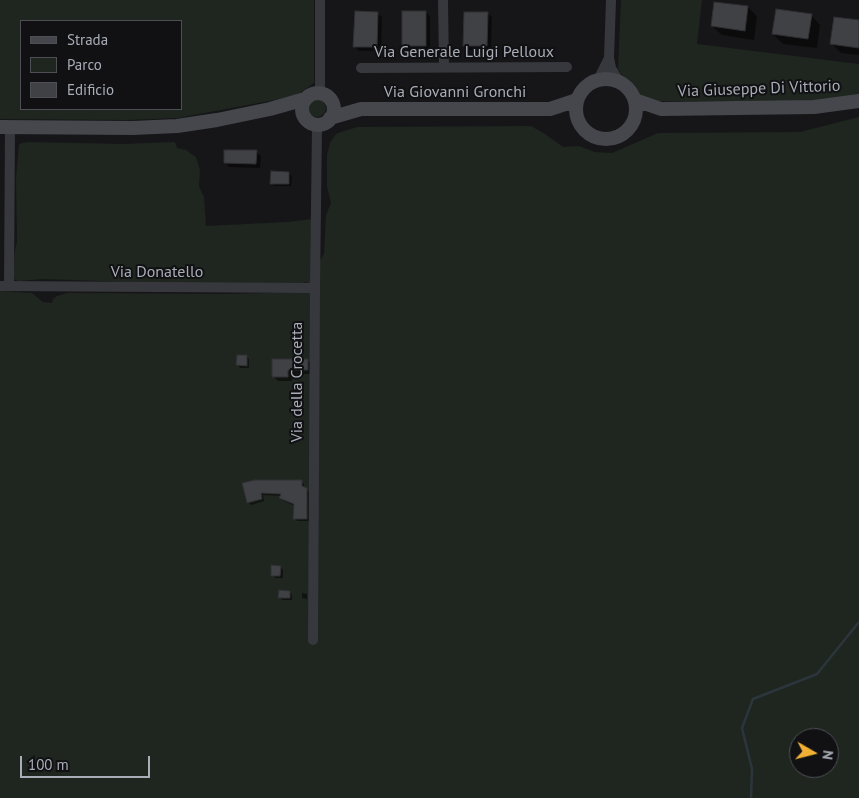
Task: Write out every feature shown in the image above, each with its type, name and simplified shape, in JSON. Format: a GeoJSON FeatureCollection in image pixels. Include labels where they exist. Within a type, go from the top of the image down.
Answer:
{"type":"FeatureCollection","features":[{"type":"Feature","properties":{"kind":"street"},"geometry":{"type":"LineString","coordinates":[[305,99],[302,107],[303,115],[309,122],[324,122],[333,106],[325,96],[320,0]]}},
{"type":"Feature","properties":{"kind":"street"},"geometry":{"type":"LineString","coordinates":[[443,0],[444,67]]}},
{"type":"Feature","properties":{"kind":"street"},"geometry":{"type":"LineString","coordinates":[[611,0],[609,58],[611,68],[635,100],[636,114],[630,128],[615,138],[606,140],[588,134],[577,120],[575,110],[577,100],[585,87],[598,80],[605,78],[619,81]]}},
{"type":"Feature","properties":{"kind":"street"},"geometry":{"type":"LineString","coordinates":[[598,80],[609,58]]}},
{"type":"Feature","properties":{"kind":"street","name":"Via Generale Luigi Pelloux"},"geometry":{"type":"LineString","coordinates":[[361,68],[566,67]]}},
{"type":"Feature","properties":{"kind":"street"},"geometry":{"type":"LineString","coordinates":[[5,286],[5,127],[165,127],[208,122],[270,109],[305,99],[312,94],[325,96]]}},
{"type":"Feature","properties":{"kind":"street","name":"Via Giovanni Gronchi"},"geometry":{"type":"LineString","coordinates":[[325,96],[361,109]]}},
{"type":"Feature","properties":{"kind":"street","name":"Via Giovanni Gronchi"},"geometry":{"type":"LineString","coordinates":[[324,122],[361,109],[550,109],[577,100]]}},
{"type":"Feature","properties":{"kind":"street","name":"Via Giuseppe Di Vittorio"},"geometry":{"type":"LineString","coordinates":[[635,100],[661,109]]}},
{"type":"Feature","properties":{"kind":"street","name":"Via Giuseppe Di Vittorio"},"geometry":{"type":"LineString","coordinates":[[634,120],[642,115],[661,109],[814,107],[859,101]]}},
{"type":"Feature","properties":{"kind":"street"},"geometry":{"type":"LineString","coordinates":[[270,109],[303,115]]}},
{"type":"Feature","properties":{"kind":"street","name":"Via Giovanni Gronchi"},"geometry":{"type":"LineString","coordinates":[[550,109],[577,120]]}},
{"type":"Feature","properties":{"kind":"street","name":"Via della Crocetta"},"geometry":{"type":"LineString","coordinates":[[313,640],[314,288],[324,122]]}},
{"type":"Feature","properties":{"kind":"street","name":"Via Donatello"},"geometry":{"type":"LineString","coordinates":[[5,286],[314,288]]}},
{"type":"Feature","properties":{"kind":"green space"},"geometry":{"type":"Polygon","coordinates":[[[0,0],[314,0],[314,83],[296,96],[178,118],[127,120],[0,119],[0,0]]]}},
{"type":"Feature","properties":{"kind":"green space"},"geometry":{"type":"Polygon","coordinates":[[[621,0],[702,0],[697,44],[859,64],[859,94],[816,101],[647,101],[618,69],[621,0]]]}},
{"type":"Feature","properties":{"kind":"green space"},"geometry":{"type":"Polygon","coordinates":[[[317,99],[323,102],[326,108],[323,114],[317,117],[311,114],[308,108],[311,102],[317,99]]]}},
{"type":"Feature","properties":{"kind":"green space"},"geometry":{"type":"Polygon","coordinates":[[[859,117],[859,798],[0,798],[0,291],[32,293],[43,302],[52,303],[53,299],[57,296],[67,293],[228,294],[299,292],[307,281],[300,285],[235,286],[44,279],[19,281],[13,279],[17,241],[16,178],[19,144],[27,142],[123,144],[175,142],[177,148],[186,150],[196,157],[200,170],[199,186],[204,197],[206,226],[312,219],[313,272],[324,254],[326,215],[331,203],[327,187],[327,155],[330,143],[336,134],[358,127],[531,126],[563,147],[579,146],[595,152],[612,153],[658,133],[800,132],[859,117]]]}},
{"type":"Feature","properties":{"kind":"building"},"geometry":{"type":"Polygon","coordinates":[[[714,2],[748,6],[745,31],[711,26],[714,2]]]}},
{"type":"Feature","properties":{"kind":"building"},"geometry":{"type":"Polygon","coordinates":[[[776,9],[812,14],[808,39],[772,34],[776,9]]]}},
{"type":"Feature","properties":{"kind":"building"},"geometry":{"type":"Polygon","coordinates":[[[355,11],[378,12],[377,47],[353,47],[355,11]]]}},
{"type":"Feature","properties":{"kind":"building"},"geometry":{"type":"Polygon","coordinates":[[[402,11],[426,11],[426,46],[402,46],[402,11]]]}},
{"type":"Feature","properties":{"kind":"building"},"geometry":{"type":"Polygon","coordinates":[[[464,12],[488,12],[487,46],[463,46],[464,12]]]}},
{"type":"Feature","properties":{"kind":"building"},"geometry":{"type":"Polygon","coordinates":[[[834,17],[859,20],[859,48],[830,44],[834,17]]]}},
{"type":"Feature","properties":{"kind":"building"},"geometry":{"type":"Polygon","coordinates":[[[224,150],[257,150],[256,164],[224,163],[224,150]]]}},
{"type":"Feature","properties":{"kind":"building"},"geometry":{"type":"Polygon","coordinates":[[[271,171],[289,172],[289,184],[270,184],[271,171]]]}},
{"type":"Feature","properties":{"kind":"building"},"geometry":{"type":"Polygon","coordinates":[[[237,355],[247,355],[247,366],[236,365],[237,355]]]}},
{"type":"Feature","properties":{"kind":"building"},"geometry":{"type":"Polygon","coordinates":[[[272,359],[308,359],[308,370],[288,370],[288,377],[272,377],[272,359]]]}},
{"type":"Feature","properties":{"kind":"building"},"geometry":{"type":"Polygon","coordinates":[[[255,480],[302,480],[302,486],[307,488],[307,519],[293,519],[294,504],[279,498],[281,494],[261,493],[262,499],[247,503],[242,483],[255,480]]]}},
{"type":"Feature","properties":{"kind":"building"},"geometry":{"type":"Polygon","coordinates":[[[271,565],[281,566],[280,576],[271,576],[271,565]]]}},
{"type":"Feature","properties":{"kind":"building"},"geometry":{"type":"Polygon","coordinates":[[[279,590],[290,591],[290,598],[278,598],[279,590]]]}},
{"type":"Feature","properties":{"kind":"waterway"},"geometry":{"type":"LineString","coordinates":[[751,798],[752,769],[742,728],[753,699],[817,674],[859,622]]}}]}
